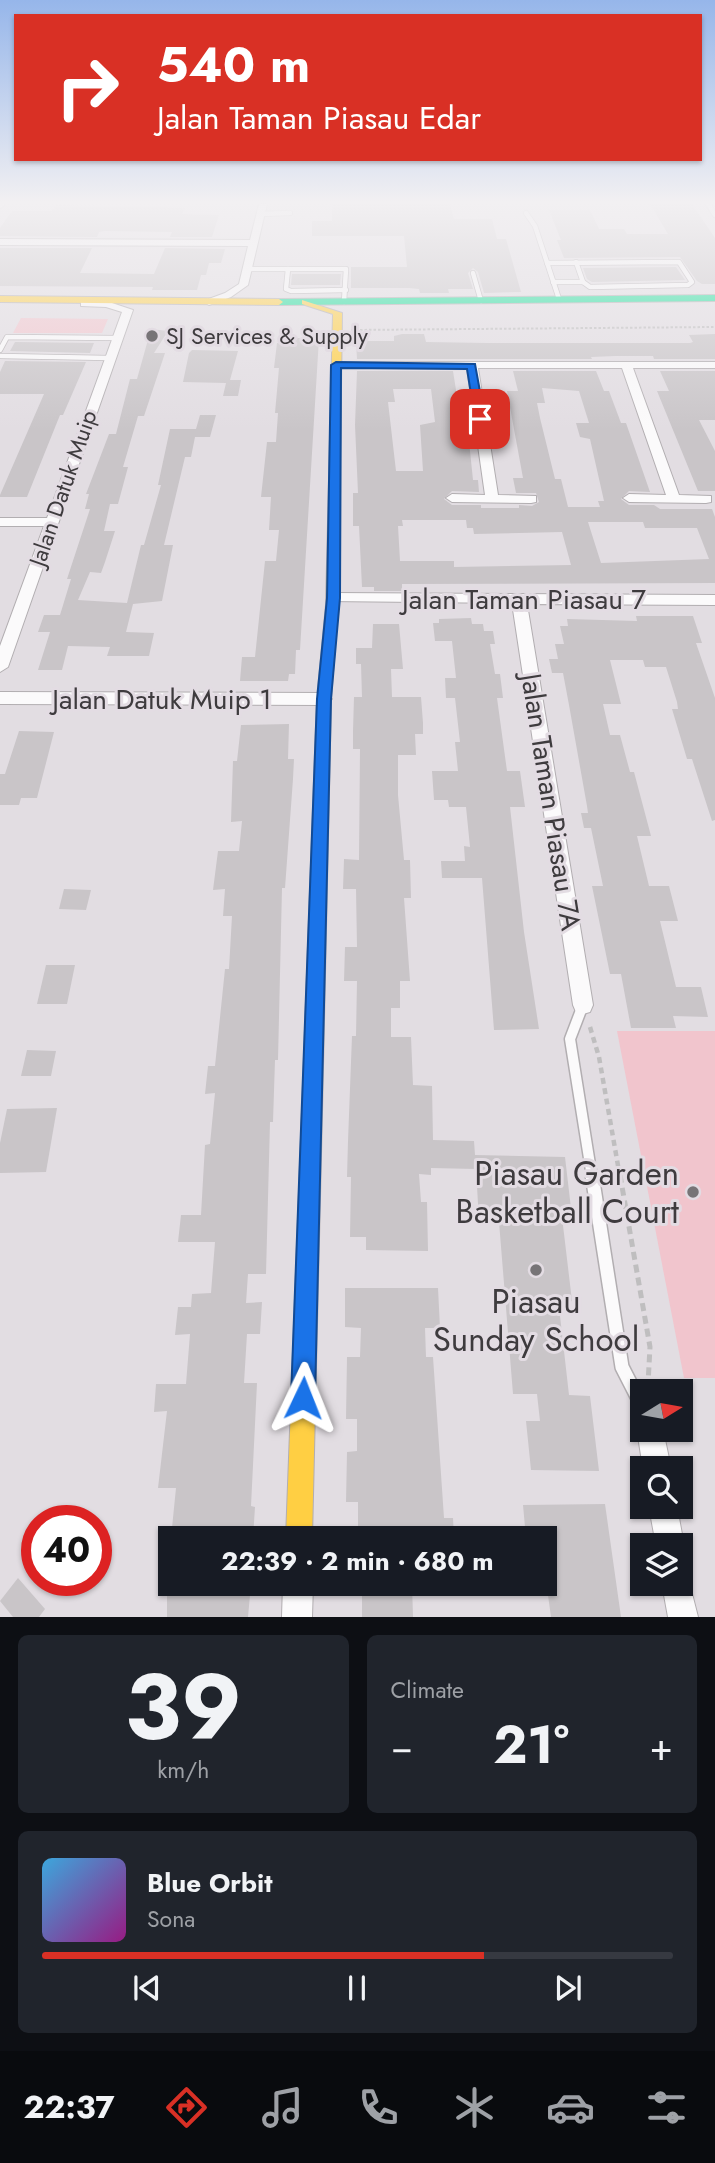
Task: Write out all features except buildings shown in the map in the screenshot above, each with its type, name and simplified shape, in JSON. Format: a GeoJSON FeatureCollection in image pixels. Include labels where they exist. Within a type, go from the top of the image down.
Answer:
{"type":"FeatureCollection","features":[{"type":"Feature","properties":{"kind":"street"},"geometry":{"type":"LineString","coordinates":[[209,302],[228,295],[243,285],[245,279]]}},
{"type":"Feature","properties":{"kind":"street"},"geometry":{"type":"LineString","coordinates":[[243,285],[248,294],[265,302]]}},
{"type":"Feature","properties":{"kind":"street"},"geometry":{"type":"LineString","coordinates":[[0,301],[343,302],[715,298]]}},
{"type":"Feature","properties":{"kind":"street"},"geometry":{"type":"LineString","coordinates":[[559,299],[596,310]]}},
{"type":"Feature","properties":{"kind":"street"},"geometry":{"type":"LineString","coordinates":[[0,301],[106,304],[128,310]]}},
{"type":"Feature","properties":{"kind":"street"},"geometry":{"type":"LineString","coordinates":[[299,1526],[324,699],[333,598],[336,365],[343,302]]}},
{"type":"Feature","properties":{"kind":"street"},"geometry":{"type":"LineString","coordinates":[[0,309],[128,310],[343,302],[596,310],[715,310]]}},
{"type":"Feature","properties":{"kind":"street","name":"Jalan Datuk Muip"},"geometry":{"type":"LineString","coordinates":[[0,667],[128,310]]}},
{"type":"Feature","properties":{"kind":"street"},"geometry":{"type":"LineString","coordinates":[[336,365],[715,365]]}},
{"type":"Feature","properties":{"kind":"street"},"geometry":{"type":"LineString","coordinates":[[626,365],[674,498]]}},
{"type":"Feature","properties":{"kind":"street"},"geometry":{"type":"LineString","coordinates":[[472,366],[492,498]]}},
{"type":"Feature","properties":{"kind":"street"},"geometry":{"type":"LineString","coordinates":[[452,498],[531,499]]}},
{"type":"Feature","properties":{"kind":"street"},"geometry":{"type":"LineString","coordinates":[[629,498],[706,499]]}},
{"type":"Feature","properties":{"kind":"street"},"geometry":{"type":"LineString","coordinates":[[0,522],[51,522]]}},
{"type":"Feature","properties":{"kind":"street","name":"Jalan Taman Piasau 7"},"geometry":{"type":"LineString","coordinates":[[333,598],[715,602]]}},
{"type":"Feature","properties":{"kind":"street","name":"Jalan Taman Piasau 7A"},"geometry":{"type":"LineString","coordinates":[[519,600],[583,1005]]}},
{"type":"Feature","properties":{"kind":"street","name":"Jalan Datuk Muip 1"},"geometry":{"type":"LineString","coordinates":[[0,698],[324,699]]}},
{"type":"Feature","properties":{"kind":"street"},"geometry":{"type":"LineString","coordinates":[[297,1617],[298,1596]]}},
{"type":"Feature","properties":{"kind":"street"},"geometry":{"type":"LineString","coordinates":[[679,1596],[683,1617]]}},
{"type":"Feature","properties":{"kind":"lane"},"geometry":{"type":"LineString","coordinates":[[287,279],[286,289],[343,302],[345,279]]}},
{"type":"Feature","properties":{"kind":"lane"},"geometry":{"type":"LineString","coordinates":[[475,279],[481,301]]}},
{"type":"Feature","properties":{"kind":"lane"},"geometry":{"type":"LineString","coordinates":[[559,299],[553,282],[583,282],[590,287],[688,285],[692,282],[690,279]]}},
{"type":"Feature","properties":{"kind":"lane"},"geometry":{"type":"LineString","coordinates":[[0,350],[7,337],[116,338]]}},
{"type":"Feature","properties":{"kind":"lane"},"geometry":{"type":"LineString","coordinates":[[0,356],[109,358]]}},
{"type":"Feature","properties":{"kind":"lane"},"geometry":{"type":"LineString","coordinates":[[583,1005],[570,1039],[622,1367],[630,1383]]}},
{"type":"Feature","properties":{"kind":"path"},"geometry":{"type":"LineString","coordinates":[[338,330],[715,327]]}},
{"type":"Feature","properties":{"kind":"path"},"geometry":{"type":"LineString","coordinates":[[583,1005],[599,1057],[650,1347],[649,1379]]}},
{"type":"Feature","properties":{"kind":"shaded area"},"geometry":{"type":"Polygon","coordinates":[[[21,318],[108,319],[102,333],[13,333],[21,318]]]}},
{"type":"Feature","properties":{"kind":"shaded area"},"geometry":{"type":"Polygon","coordinates":[[[617,1031],[715,1031],[715,1378],[684,1378],[617,1031]]]}},
{"type":"Feature","properties":{"kind":"traffic: fast"},"geometry":{"type":"LineString","coordinates":[[279,302],[715,298]]}},
{"type":"Feature","properties":{"kind":"traffic: slow"},"geometry":{"type":"LineString","coordinates":[[0,299],[279,302]]}},
{"type":"Feature","properties":{"kind":"traffic: slow"},"geometry":{"type":"LineString","coordinates":[[305,302],[338,313],[332,605]]}},
{"type":"Feature","properties":{"kind":"traffic: slow"},"geometry":{"type":"LineString","coordinates":[[299,1526],[312,1112]]}},
{"type":"Feature","properties":{"kind":"traffic: jam"},"geometry":{"type":"LineString","coordinates":[[312,1112],[324,699],[332,605]]}},
{"type":"Feature","properties":{"kind":"place","name":"SJ Services & Supply"},"geometry":{"type":"Point","coordinates":[152,336]}},
{"type":"Feature","properties":{"kind":"place","name":"Piasau Garden Basketball Court"},"geometry":{"type":"Point","coordinates":[693,1192]}},
{"type":"Feature","properties":{"kind":"place","name":"Piasau Sunday School"},"geometry":{"type":"Point","coordinates":[536,1270]}},
{"type":"Feature","properties":{"kind":"route"},"geometry":{"type":"LineString","coordinates":[[303,1398],[324,699],[333,598],[336,365],[472,366],[480,419]]}}]}
